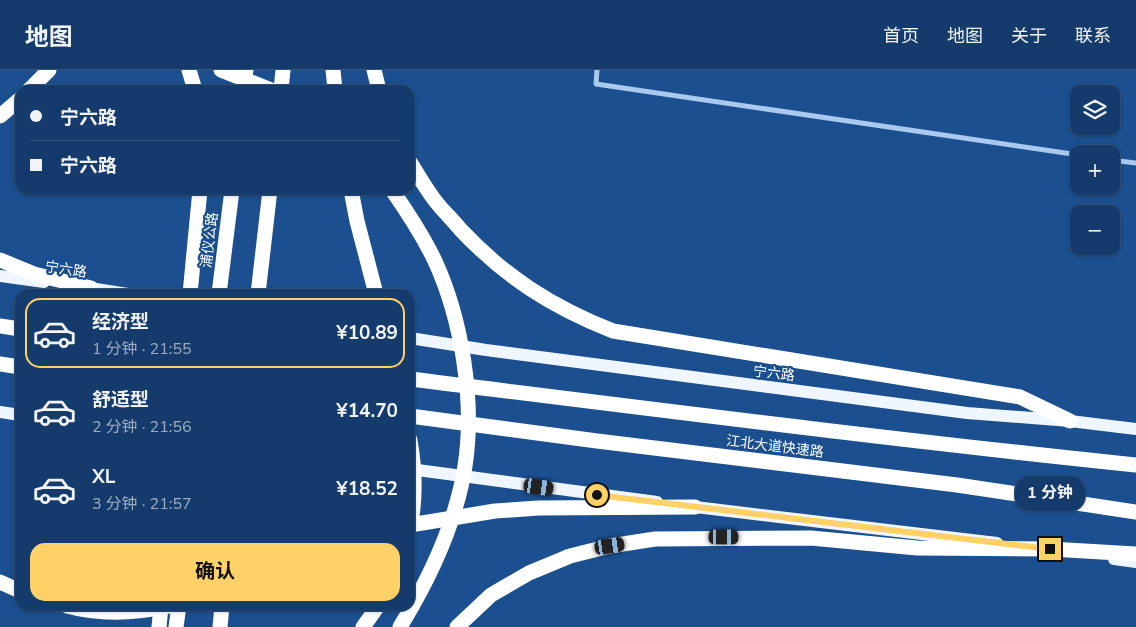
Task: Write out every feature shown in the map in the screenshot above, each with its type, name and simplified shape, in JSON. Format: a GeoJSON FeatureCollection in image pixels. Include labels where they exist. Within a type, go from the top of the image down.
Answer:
{"type":"FeatureCollection","features":[{"type":"Feature","properties":{"kind":"highway"},"geometry":{"type":"LineString","coordinates":[[34,85],[50,70]]}},
{"type":"Feature","properties":{"kind":"highway"},"geometry":{"type":"LineString","coordinates":[[189,70],[194,85]]}},
{"type":"Feature","properties":{"kind":"highway"},"geometry":{"type":"LineString","coordinates":[[221,70],[258,85]]}},
{"type":"Feature","properties":{"kind":"highway"},"geometry":{"type":"LineString","coordinates":[[244,85],[246,70]]}},
{"type":"Feature","properties":{"kind":"highway"},"geometry":{"type":"LineString","coordinates":[[282,85],[283,70]]}},
{"type":"Feature","properties":{"kind":"highway"},"geometry":{"type":"LineString","coordinates":[[333,70],[334,85]]}},
{"type":"Feature","properties":{"kind":"highway"},"geometry":{"type":"LineString","coordinates":[[374,70],[378,85]]}},
{"type":"Feature","properties":{"kind":"highway"},"geometry":{"type":"LineString","coordinates":[[0,116],[15,102]]}},
{"type":"Feature","properties":{"kind":"highway"},"geometry":{"type":"LineString","coordinates":[[415,170],[437,204],[480,250],[546,300],[580,318],[614,331],[1020,397],[1070,421]]}},
{"type":"Feature","properties":{"kind":"highway"},"geometry":{"type":"LineString","coordinates":[[190,289],[200,195]]}},
{"type":"Feature","properties":{"kind":"highway","name":"浦仪公路"},"geometry":{"type":"LineString","coordinates":[[220,289],[231,195]]}},
{"type":"Feature","properties":{"kind":"highway"},"geometry":{"type":"LineString","coordinates":[[259,289],[269,195]]}},
{"type":"Feature","properties":{"kind":"highway"},"geometry":{"type":"LineString","coordinates":[[352,195],[375,289]]}},
{"type":"Feature","properties":{"kind":"highway"},"geometry":{"type":"LineString","coordinates":[[395,195],[416,225],[435,262],[448,296],[459,340],[467,406],[465,465],[456,506],[440,550],[415,602]]}},
{"type":"Feature","properties":{"kind":"highway"},"geometry":{"type":"LineString","coordinates":[[0,260],[34,274],[91,288]]}},
{"type":"Feature","properties":{"kind":"highway"},"geometry":{"type":"LineString","coordinates":[[0,326],[15,328]]}},
{"type":"Feature","properties":{"kind":"highway"},"geometry":{"type":"LineString","coordinates":[[0,364],[15,366]]}},
{"type":"Feature","properties":{"kind":"highway","name":"江北大道快速路"},"geometry":{"type":"LineString","coordinates":[[415,380],[529,392],[746,421],[1136,465]]}},
{"type":"Feature","properties":{"kind":"highway","name":"江北大道快速路"},"geometry":{"type":"LineString","coordinates":[[415,417],[957,485],[1136,512]]}},
{"type":"Feature","properties":{"kind":"highway"},"geometry":{"type":"LineString","coordinates":[[415,525],[494,511],[530,508],[695,506]]}},
{"type":"Feature","properties":{"kind":"highway"},"geometry":{"type":"LineString","coordinates":[[457,627],[492,595],[529,573],[570,556],[610,546],[655,539],[811,538],[917,548],[1050,549],[1136,554]]}},
{"type":"Feature","properties":{"kind":"highway"},"geometry":{"type":"LineString","coordinates":[[0,582],[15,589]]}},
{"type":"Feature","properties":{"kind":"highway"},"geometry":{"type":"LineString","coordinates":[[100,611],[147,611]]}},
{"type":"Feature","properties":{"kind":"highway"},"geometry":{"type":"LineString","coordinates":[[159,627],[161,611]]}},
{"type":"Feature","properties":{"kind":"highway"},"geometry":{"type":"LineString","coordinates":[[176,627],[178,611]]}},
{"type":"Feature","properties":{"kind":"highway"},"geometry":{"type":"LineString","coordinates":[[220,627],[222,611]]}},
{"type":"Feature","properties":{"kind":"highway"},"geometry":{"type":"LineString","coordinates":[[363,627],[374,611]]}},
{"type":"Feature","properties":{"kind":"highway"},"geometry":{"type":"LineString","coordinates":[[400,627],[410,611]]}},
{"type":"Feature","properties":{"kind":"main road","name":"宁六路"},"geometry":{"type":"LineString","coordinates":[[0,276],[97,289]]}},
{"type":"Feature","properties":{"kind":"main road","name":"宁六路"},"geometry":{"type":"LineString","coordinates":[[415,339],[486,350],[967,413],[1070,421],[1136,429]]}},
{"type":"Feature","properties":{"kind":"main road"},"geometry":{"type":"LineString","coordinates":[[0,412],[15,414]]}},
{"type":"Feature","properties":{"kind":"main road"},"geometry":{"type":"LineString","coordinates":[[415,470],[558,490],[1050,549],[1136,562]]}},
{"type":"Feature","properties":{"kind":"street"},"geometry":{"type":"LineString","coordinates":[[597,70],[596,84],[1070,154]]}},
{"type":"Feature","properties":{"kind":"street"},"geometry":{"type":"LineString","coordinates":[[1120,161],[1136,163]]}},
{"type":"Feature","properties":{"kind":"route"},"geometry":{"type":"LineString","coordinates":[[597,495],[1050,549]]}}]}
